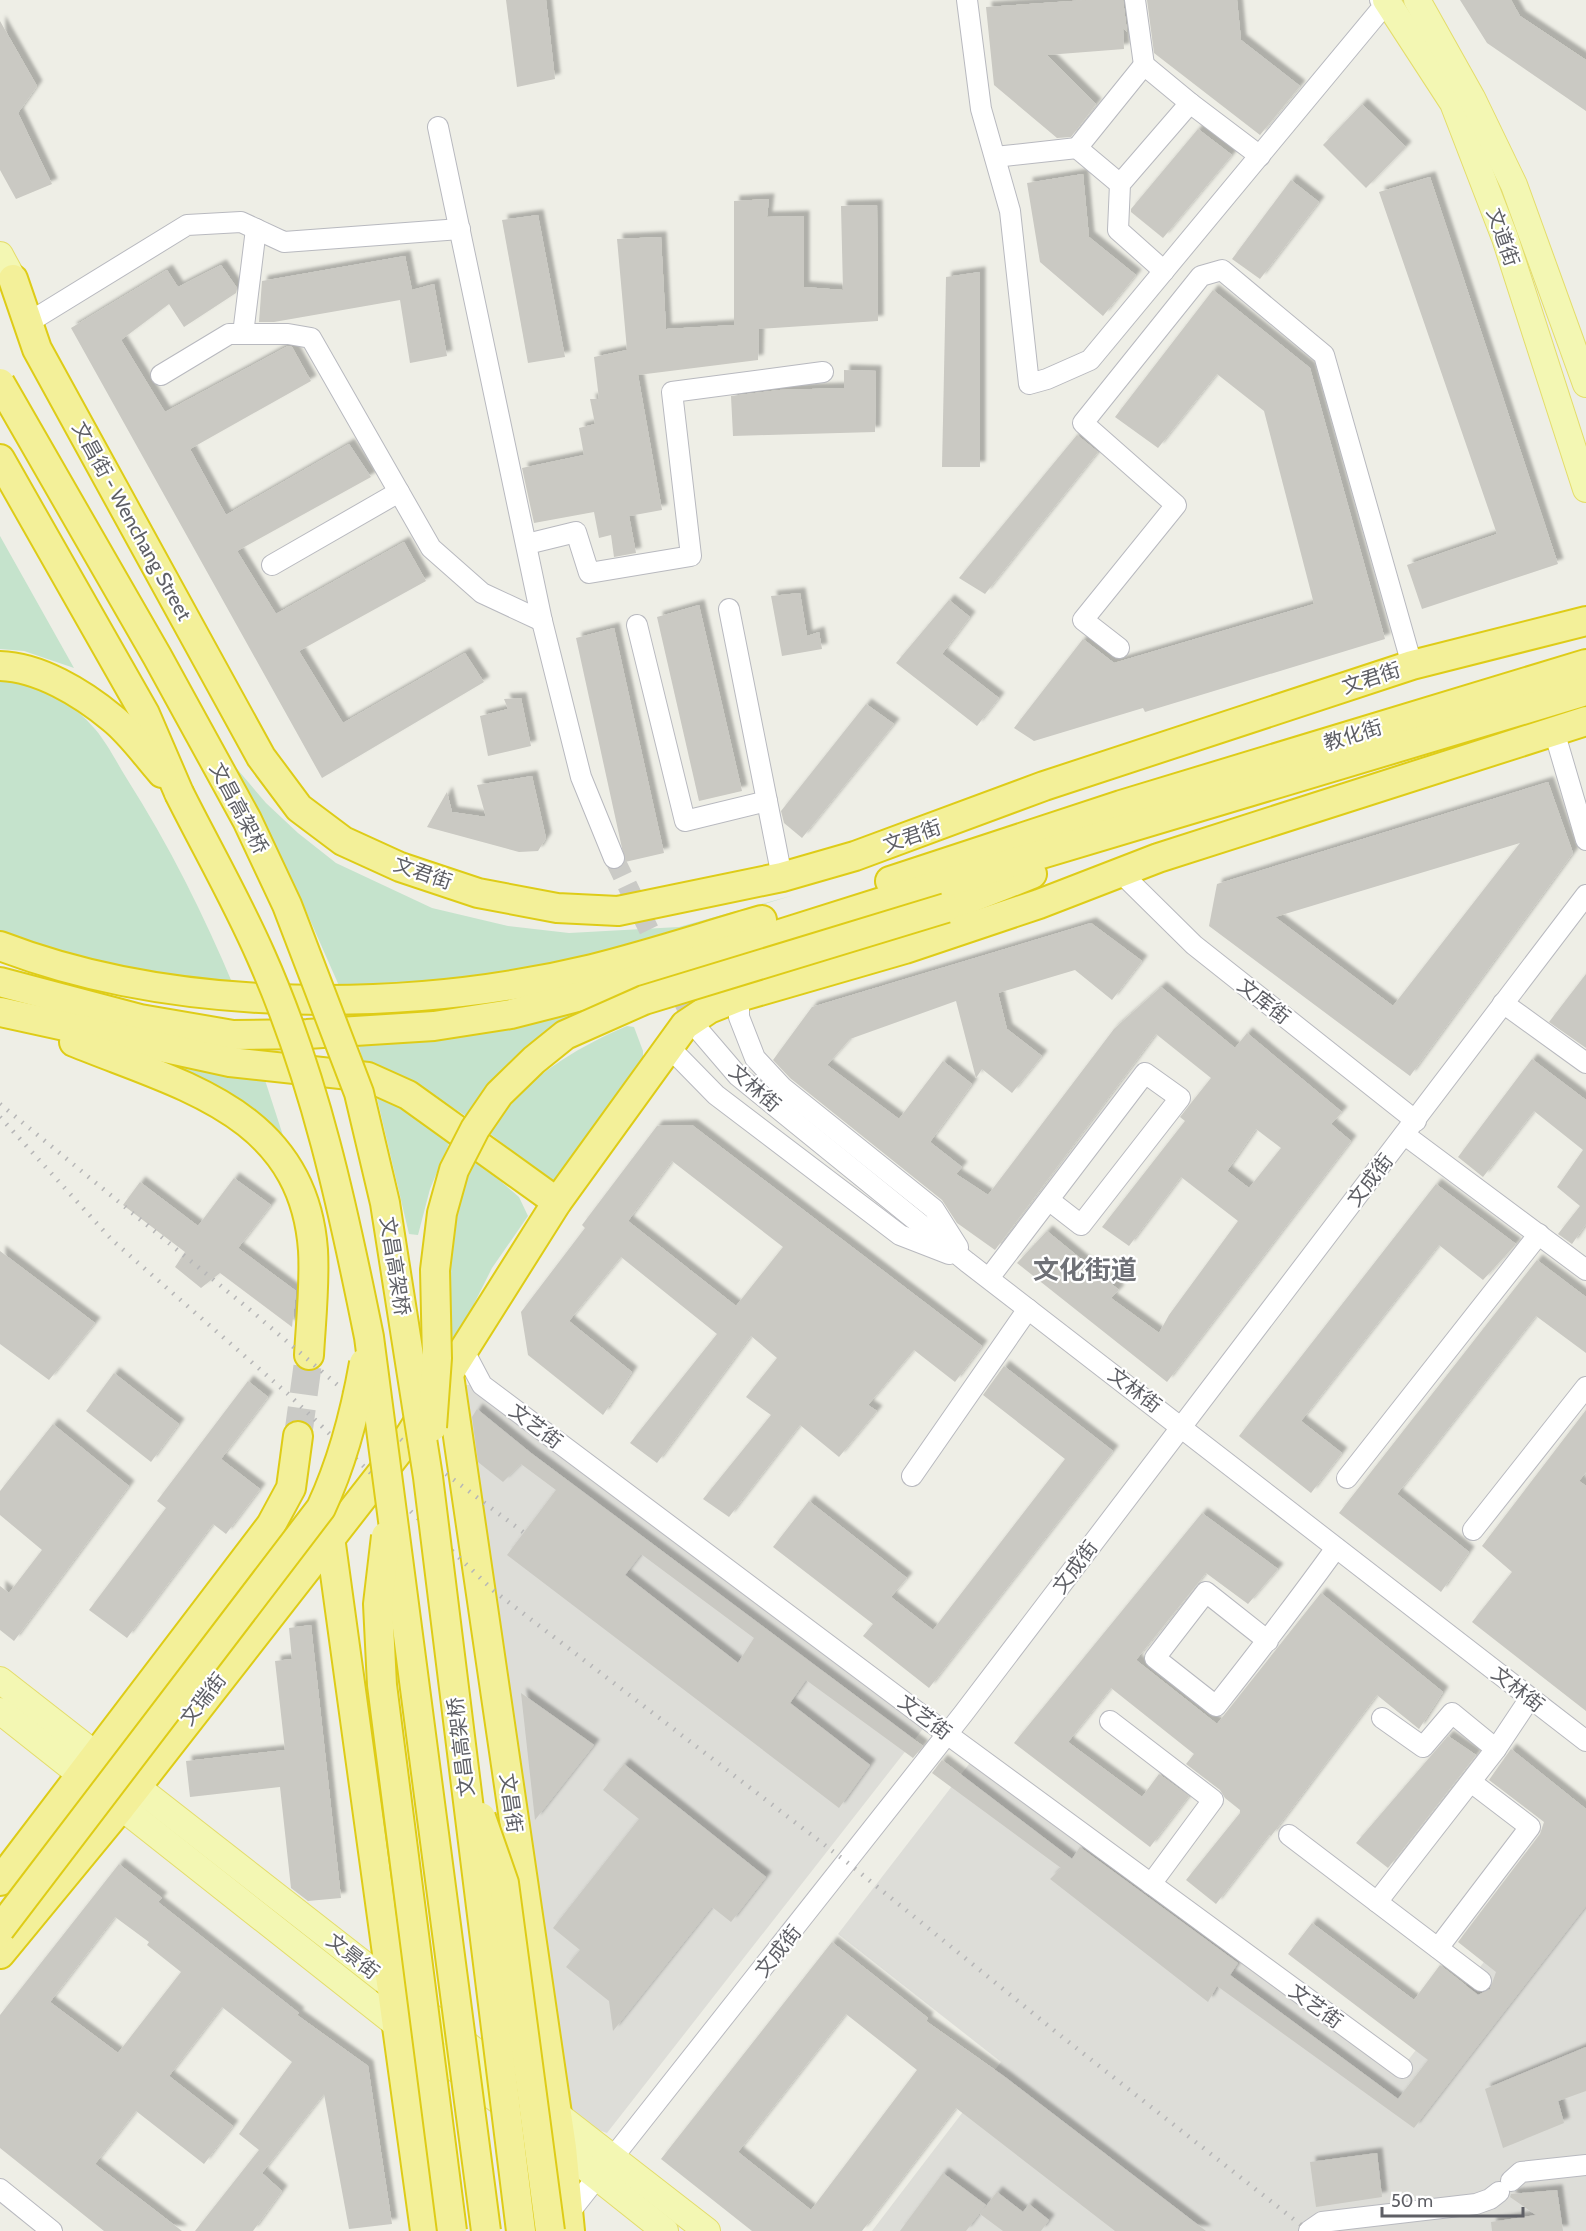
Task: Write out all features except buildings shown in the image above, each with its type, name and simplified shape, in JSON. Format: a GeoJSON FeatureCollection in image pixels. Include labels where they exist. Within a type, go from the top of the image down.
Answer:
{"type":"FeatureCollection","features":[{"type":"Feature","properties":{"kind":"highway"},"geometry":{"type":"LineString","coordinates":[[4,275],[31,337]]}},
{"type":"Feature","properties":{"kind":"highway","name":"文昌街 - Wenchang Street"},"geometry":{"type":"LineString","coordinates":[[31,337],[261,757]]}},
{"type":"Feature","properties":{"kind":"highway","name":"文昌高架桥"},"geometry":{"type":"LineString","coordinates":[[0,384],[247,820],[296,925],[362,1104],[385,1203],[428,1477],[521,2231]]}},
{"type":"Feature","properties":{"kind":"highway","name":"文昌高架桥"},"geometry":{"type":"LineString","coordinates":[[0,459],[145,714],[179,793],[261,956],[309,1085],[344,1211],[369,1337],[486,2231]]}},
{"type":"Feature","properties":{"kind":"highway","name":"文君街"},"geometry":{"type":"LineString","coordinates":[[261,757],[299,808],[343,841],[400,867],[478,892],[557,908],[618,911],[782,877],[855,856],[950,823],[1044,786],[1412,665],[1586,621]]}},
{"type":"Feature","properties":{"kind":"highway","name":"教化街"},"geometry":{"type":"LineString","coordinates":[[1125,817],[1586,664]]}},
{"type":"Feature","properties":{"kind":"highway"},"geometry":{"type":"LineString","coordinates":[[0,666],[16,666],[64,685],[113,718],[179,793]]}},
{"type":"Feature","properties":{"kind":"highway","name":"教化街"},"geometry":{"type":"LineString","coordinates":[[1125,817],[1586,692]]}},
{"type":"Feature","properties":{"kind":"highway"},"geometry":{"type":"LineString","coordinates":[[449,1375],[558,1202],[685,1025],[709,1009],[740,997],[905,949],[1039,904],[1158,858],[1586,721]]}},
{"type":"Feature","properties":{"kind":"highway"},"geometry":{"type":"LineString","coordinates":[[991,892],[1125,817]]}},
{"type":"Feature","properties":{"kind":"highway"},"geometry":{"type":"LineString","coordinates":[[950,823],[1125,817]]}},
{"type":"Feature","properties":{"kind":"highway"},"geometry":{"type":"LineString","coordinates":[[0,946],[81,973],[163,988],[231,997],[381,998],[476,990],[591,969],[1125,817]]}},
{"type":"Feature","properties":{"kind":"highway"},"geometry":{"type":"LineString","coordinates":[[0,982],[140,1020],[233,1035],[307,1034],[434,1026],[511,1014],[597,992],[891,899],[1125,817]]}},
{"type":"Feature","properties":{"kind":"highway"},"geometry":{"type":"LineString","coordinates":[[428,1477],[437,1358],[435,1270],[442,1212],[454,1170],[475,1128],[499,1094],[565,1035],[602,1016],[645,1000],[946,908],[991,892],[1158,858]]}},
{"type":"Feature","properties":{"kind":"highway"},"geometry":{"type":"LineString","coordinates":[[3,1013],[230,1062],[368,1077],[389,1084],[408,1095],[558,1202]]}},
{"type":"Feature","properties":{"kind":"highway"},"geometry":{"type":"LineString","coordinates":[[3,1013],[194,1091],[234,1113],[266,1137],[291,1169],[306,1208],[313,1249],[309,1355]]}},
{"type":"Feature","properties":{"kind":"highway"},"geometry":{"type":"LineString","coordinates":[[0,1929],[321,1508],[340,1469],[354,1414],[369,1337]]}},
{"type":"Feature","properties":{"kind":"highway","name":"文瑞街"},"geometry":{"type":"LineString","coordinates":[[0,1954],[128,1797],[405,1443],[449,1375]]}},
{"type":"Feature","properties":{"kind":"highway","name":"文昌街"},"geometry":{"type":"LineString","coordinates":[[449,1375],[562,2148],[560,2227]]}},
{"type":"Feature","properties":{"kind":"highway"},"geometry":{"type":"LineString","coordinates":[[0,1881],[271,1525],[291,1488],[298,1436]]}},
{"type":"Feature","properties":{"kind":"highway"},"geometry":{"type":"LineString","coordinates":[[391,1501],[378,1604],[382,1685],[452,2231]]}},
{"type":"Feature","properties":{"kind":"highway"},"geometry":{"type":"LineString","coordinates":[[330,1537],[425,2231]]}},
{"type":"Feature","properties":{"kind":"highway"},"geometry":{"type":"LineString","coordinates":[[463,1770],[504,1883],[560,2227]]}},
{"type":"Feature","properties":{"kind":"main road","name":"文道街"},"geometry":{"type":"LineString","coordinates":[[1418,0],[1472,98],[1514,185],[1586,384]]}},
{"type":"Feature","properties":{"kind":"main road","name":"文道街"},"geometry":{"type":"LineString","coordinates":[[1385,1],[1453,103],[1505,238],[1586,489]]}},
{"type":"Feature","properties":{"kind":"main road","name":"文景街"},"geometry":{"type":"LineString","coordinates":[[0,1680],[87,1765]]}},
{"type":"Feature","properties":{"kind":"main road","name":"文景街"},"geometry":{"type":"LineString","coordinates":[[0,1711],[87,1765],[391,1986],[707,2231]]}},
{"type":"Feature","properties":{"kind":"main road","name":"文景街"},"geometry":{"type":"LineString","coordinates":[[128,1797],[396,2024],[562,2148],[665,2231]]}},
{"type":"Feature","properties":{"kind":"street"},"geometry":{"type":"LineString","coordinates":[[967,0],[981,110],[1010,211],[1029,384],[1047,380],[1090,360],[1260,156],[1385,1]]}},
{"type":"Feature","properties":{"kind":"street"},"geometry":{"type":"LineString","coordinates":[[1135,0],[1144,65],[1260,156]]}},
{"type":"Feature","properties":{"kind":"street"},"geometry":{"type":"LineString","coordinates":[[995,157],[1077,148],[1144,65]]}},
{"type":"Feature","properties":{"kind":"street"},"geometry":{"type":"LineString","coordinates":[[1164,271],[1118,230],[1120,184],[1190,103]]}},
{"type":"Feature","properties":{"kind":"street"},"geometry":{"type":"LineString","coordinates":[[438,127],[543,621],[581,777],[614,858]]}},
{"type":"Feature","properties":{"kind":"street"},"geometry":{"type":"LineString","coordinates":[[1077,148],[1120,184]]}},
{"type":"Feature","properties":{"kind":"street"},"geometry":{"type":"LineString","coordinates":[[31,337],[187,225],[241,222],[284,242],[460,229]]}},
{"type":"Feature","properties":{"kind":"street"},"geometry":{"type":"LineString","coordinates":[[243,334],[256,229]]}},
{"type":"Feature","properties":{"kind":"street"},"geometry":{"type":"LineString","coordinates":[[1119,648],[1083,620],[1176,504],[1083,423],[1201,276],[1222,270],[1324,356],[1412,665]]}},
{"type":"Feature","properties":{"kind":"street"},"geometry":{"type":"LineString","coordinates":[[161,375],[229,334],[288,334],[311,339],[431,548],[482,593],[543,621]]}},
{"type":"Feature","properties":{"kind":"street"},"geometry":{"type":"LineString","coordinates":[[527,544],[576,532],[589,573],[691,556],[672,392],[823,372]]}},
{"type":"Feature","properties":{"kind":"street"},"geometry":{"type":"LineString","coordinates":[[272,565],[399,492]]}},
{"type":"Feature","properties":{"kind":"street"},"geometry":{"type":"LineString","coordinates":[[729,609],[782,877]]}},
{"type":"Feature","properties":{"kind":"street"},"geometry":{"type":"LineString","coordinates":[[637,625],[685,821],[767,801]]}},
{"type":"Feature","properties":{"kind":"street"},"geometry":{"type":"LineString","coordinates":[[1554,730],[1586,840]]}},
{"type":"Feature","properties":{"kind":"street","name":"文库街"},"geometry":{"type":"LineString","coordinates":[[1120,872],[1194,945],[1411,1128],[1586,1270]]}},
{"type":"Feature","properties":{"kind":"street","name":"文成街"},"geometry":{"type":"LineString","coordinates":[[560,2227],[947,1734],[1586,896]]}},
{"type":"Feature","properties":{"kind":"street"},"geometry":{"type":"LineString","coordinates":[[740,997],[739,1017],[755,1058],[782,1087],[934,1209],[968,1262]]}},
{"type":"Feature","properties":{"kind":"street"},"geometry":{"type":"LineString","coordinates":[[1503,1004],[1586,1063]]}},
{"type":"Feature","properties":{"kind":"street","name":"文林街"},"geometry":{"type":"LineString","coordinates":[[696,1028],[738,1076],[968,1262],[1586,1741]]}},
{"type":"Feature","properties":{"kind":"street"},"geometry":{"type":"LineString","coordinates":[[669,1047],[716,1095],[900,1235],[968,1262]]}},
{"type":"Feature","properties":{"kind":"street"},"geometry":{"type":"LineString","coordinates":[[989,1278],[1050,1201],[1145,1073],[1180,1098],[1081,1225],[1050,1201]]}},
{"type":"Feature","properties":{"kind":"street"},"geometry":{"type":"LineString","coordinates":[[1347,1478],[1539,1234]]}},
{"type":"Feature","properties":{"kind":"street"},"geometry":{"type":"LineString","coordinates":[[912,1476],[1028,1309]]}},
{"type":"Feature","properties":{"kind":"street","name":"文艺街"},"geometry":{"type":"LineString","coordinates":[[464,1351],[482,1385],[947,1734],[1402,2068]]}},
{"type":"Feature","properties":{"kind":"street"},"geometry":{"type":"LineString","coordinates":[[1473,1530],[1586,1387]]}},
{"type":"Feature","properties":{"kind":"street"},"geometry":{"type":"LineString","coordinates":[[1268,1641],[1206,1592],[1155,1658],[1216,1706],[1268,1641],[1336,1548]]}},
{"type":"Feature","properties":{"kind":"street"},"geometry":{"type":"LineString","coordinates":[[1377,1902],[1496,1749],[1530,1698]]}},
{"type":"Feature","properties":{"kind":"street"},"geometry":{"type":"LineString","coordinates":[[1382,1718],[1423,1747],[1452,1713],[1496,1749]]}},
{"type":"Feature","properties":{"kind":"street"},"geometry":{"type":"LineString","coordinates":[[1110,1721],[1213,1800],[1151,1884]]}},
{"type":"Feature","properties":{"kind":"street"},"geometry":{"type":"LineString","coordinates":[[1438,1948],[1530,1827],[1471,1782]]}},
{"type":"Feature","properties":{"kind":"street"},"geometry":{"type":"LineString","coordinates":[[1289,1835],[1481,1982]]}},
{"type":"Feature","properties":{"kind":"street"},"geometry":{"type":"LineString","coordinates":[[1309,2231],[1322,2222],[1476,2204],[1490,2199],[1521,2172],[1586,2165]]}},
{"type":"Feature","properties":{"kind":"street"},"geometry":{"type":"LineString","coordinates":[[0,2189],[52,2231]]}},
{"type":"Feature","properties":{"kind":"shaded area"},"geometry":{"type":"Polygon","coordinates":[[[443,1385],[482,1385],[929,1721],[607,2133],[587,2126],[555,2102],[443,1385]]]}},
{"type":"Feature","properties":{"kind":"shaded area"},"geometry":{"type":"Polygon","coordinates":[[[976,1755],[1402,2068],[1586,1830],[1586,2231],[872,2231],[1001,2062],[838,1934],[976,1755]]]}},
{"type":"Feature","properties":{"kind":"green space"},"geometry":{"type":"Polygon","coordinates":[[[0,536],[74,668],[24,651],[0,649],[0,536]]]}},
{"type":"Feature","properties":{"kind":"green space"},"geometry":{"type":"Polygon","coordinates":[[[0,680],[27,683],[52,694],[76,710],[99,735],[171,855],[211,933],[234,987],[124,973],[0,936],[0,680]]]}},
{"type":"Feature","properties":{"kind":"green space"},"geometry":{"type":"Polygon","coordinates":[[[232,763],[266,803],[298,833],[336,863],[432,908],[508,926],[569,933],[679,927],[794,895],[599,954],[511,976],[340,988],[299,895],[232,763]]]}},
{"type":"Feature","properties":{"kind":"green space"},"geometry":{"type":"Polygon","coordinates":[[[646,990],[582,1012],[548,1030],[521,1051],[466,1116],[415,1084],[364,1064],[358,1043],[646,990]]]}},
{"type":"Feature","properties":{"kind":"green space"},"geometry":{"type":"Polygon","coordinates":[[[627,1026],[634,1027],[643,1051],[643,1068],[556,1186],[488,1132],[517,1097],[550,1068],[587,1045],[627,1026]]]}},
{"type":"Feature","properties":{"kind":"green space"},"geometry":{"type":"Polygon","coordinates":[[[149,1062],[219,1073],[264,1077],[289,1154],[149,1062]]]}},
{"type":"Feature","properties":{"kind":"green space"},"geometry":{"type":"Polygon","coordinates":[[[376,1094],[402,1105],[451,1139],[430,1189],[418,1235],[409,1234],[376,1094]]]}},
{"type":"Feature","properties":{"kind":"green space"},"geometry":{"type":"Polygon","coordinates":[[[475,1159],[519,1197],[528,1216],[492,1268],[448,1356],[439,1293],[456,1205],[475,1159]]]}},
{"type":"Feature","properties":{"kind":"tunnel"},"geometry":{"type":"LineString","coordinates":[[614,858],[696,1027]]}},
{"type":"Feature","properties":{"kind":"tunnel"},"geometry":{"type":"LineString","coordinates":[[298,1436],[309,1355]]}},
{"type":"Feature","properties":{"kind":"railway"},"geometry":{"type":"LineString","coordinates":[[0,1104],[255,1314],[405,1443],[523,1532]]}},
{"type":"Feature","properties":{"kind":"railway"},"geometry":{"type":"LineString","coordinates":[[0,1117],[112,1240],[288,1394],[494,1591],[848,1863],[1056,2032],[1301,2225]]}},
{"type":"Feature","properties":{"kind":"district","name":"文化街道"},"geometry":{"type":"Point","coordinates":[1085,1270]}}]}
